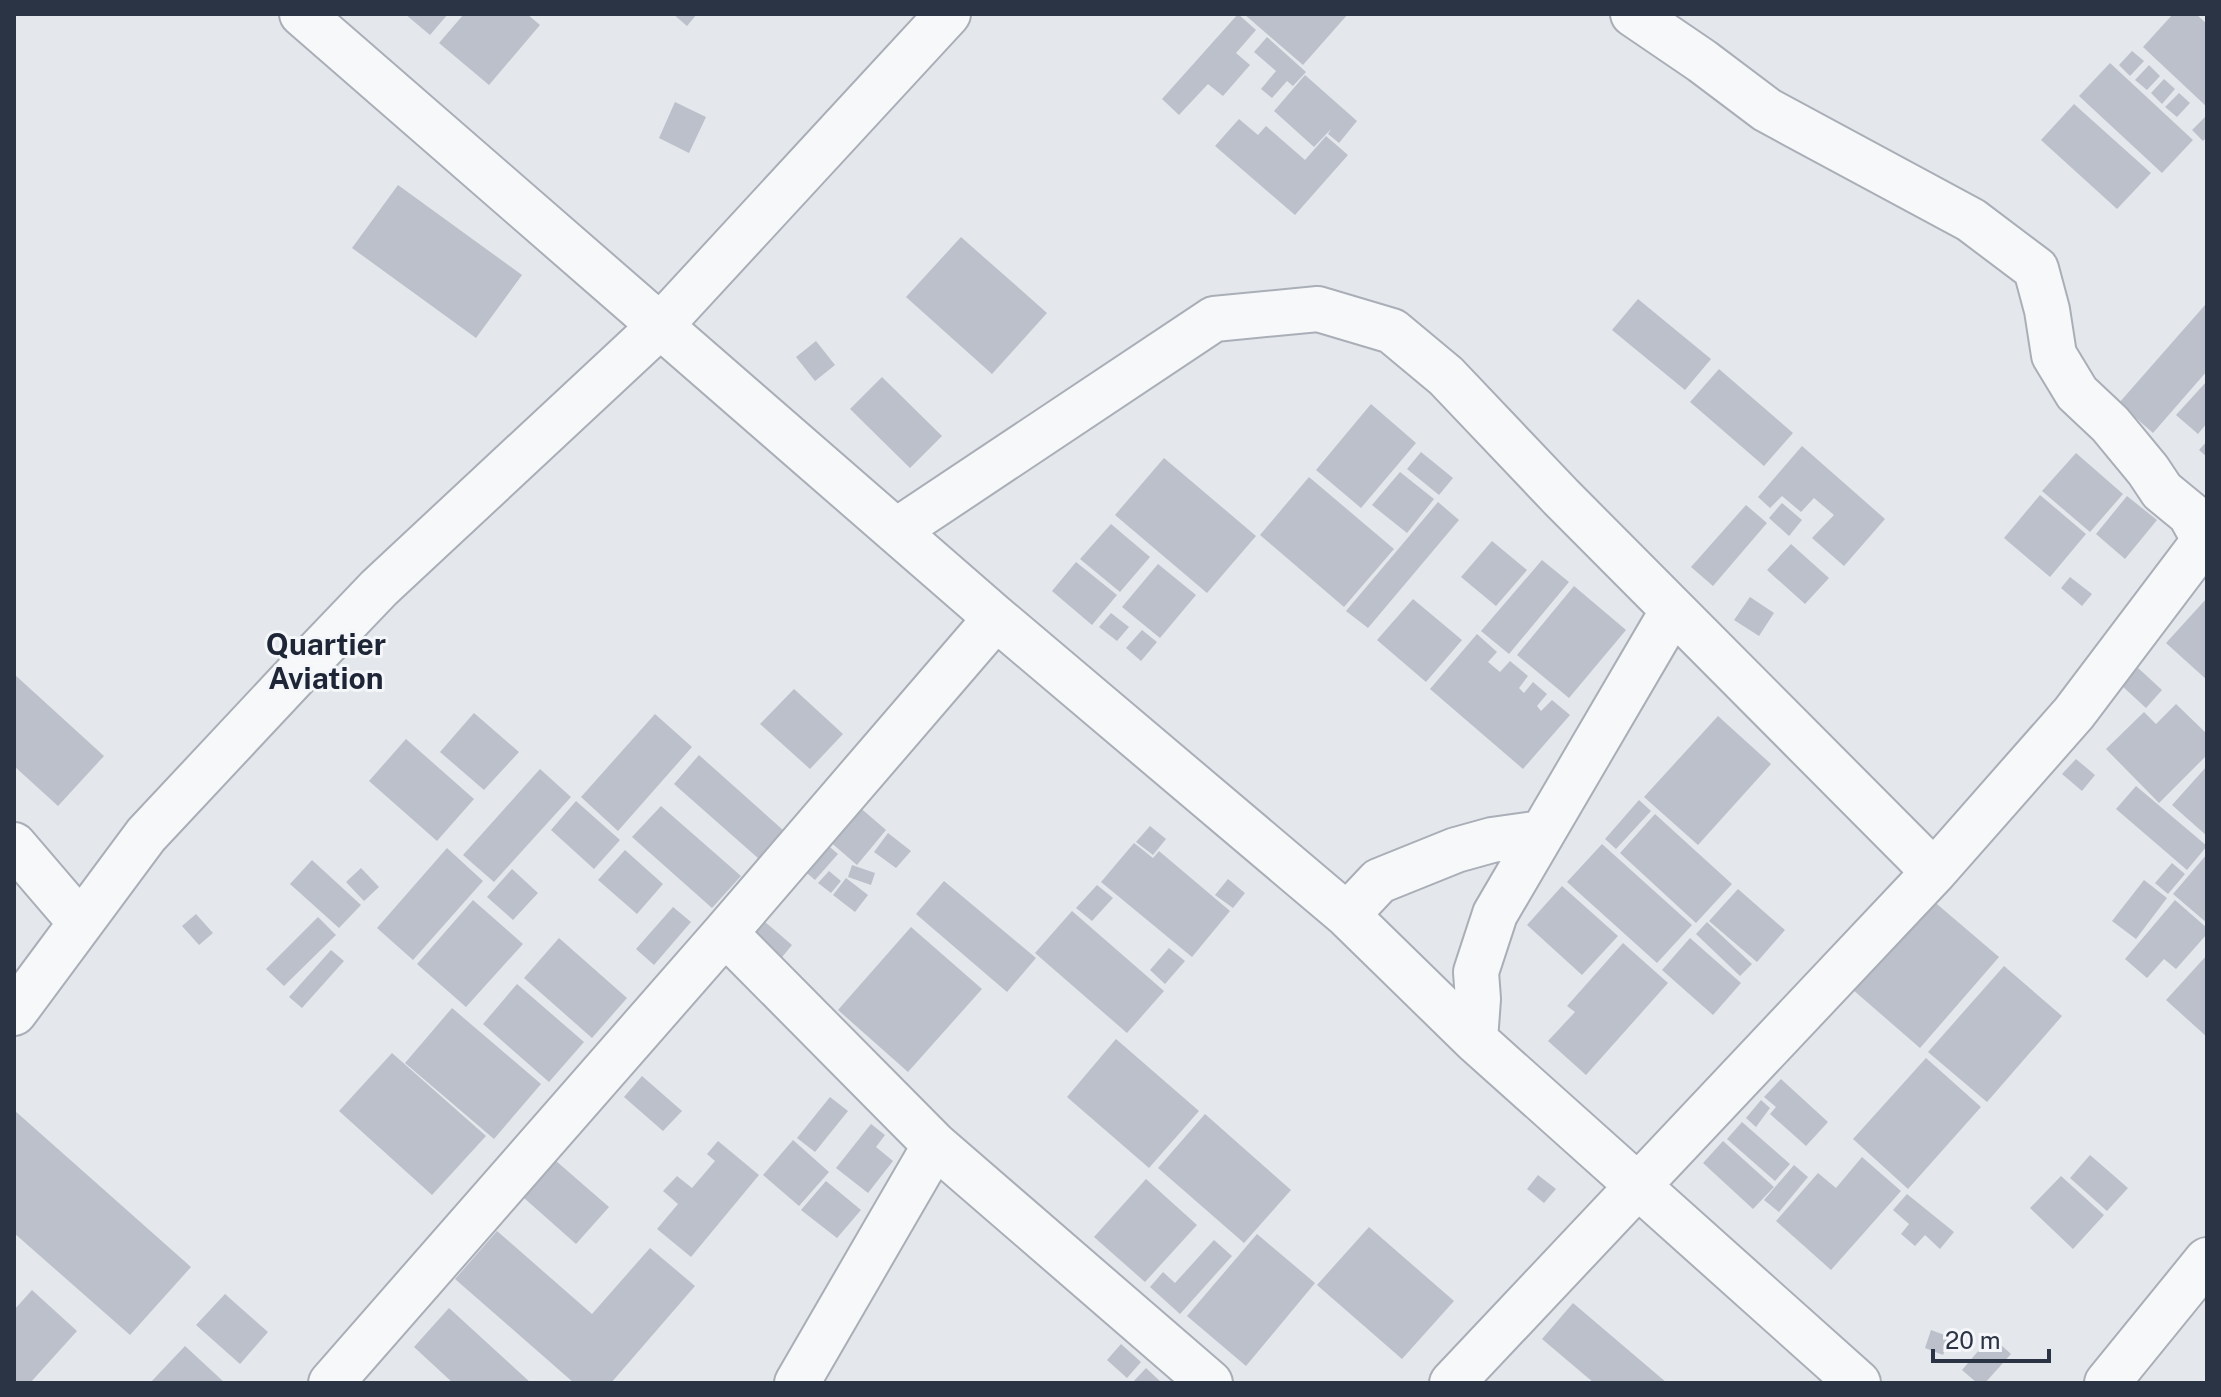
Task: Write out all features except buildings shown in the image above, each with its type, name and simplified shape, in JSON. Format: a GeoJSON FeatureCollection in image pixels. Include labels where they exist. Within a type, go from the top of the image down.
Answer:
{"type":"FeatureCollection","features":[{"type":"Feature","properties":{"kind":"street"},"geometry":{"type":"LineString","coordinates":[[302,14],[996,618],[1347,915],[1475,1040],[1858,1383]]}},
{"type":"Feature","properties":{"kind":"street"},"geometry":{"type":"LineString","coordinates":[[1452,1383],[1934,872],[2074,713],[2206,539],[2190,514],[2162,491],[2110,424],[2077,393],[2054,355],[2036,269],[1971,220],[1767,110],[1633,14]]}},
{"type":"Feature","properties":{"kind":"street"},"geometry":{"type":"LineString","coordinates":[[14,1013],[146,835],[379,588],[659,327],[935,19]]}},
{"type":"Feature","properties":{"kind":"street"},"geometry":{"type":"LineString","coordinates":[[896,531],[1214,319],[1318,309],[1392,331],[1446,376],[1934,872]]}},
{"type":"Feature","properties":{"kind":"street"},"geometry":{"type":"LineString","coordinates":[[1475,1040],[1476,972],[1495,914],[1673,610]]}},
{"type":"Feature","properties":{"kind":"street"},"geometry":{"type":"LineString","coordinates":[[331,1383],[996,618]]}},
{"type":"Feature","properties":{"kind":"street"},"geometry":{"type":"LineString","coordinates":[[1347,915],[1379,881],[1456,850],[1492,840],[1542,833]]}},
{"type":"Feature","properties":{"kind":"street"},"geometry":{"type":"LineString","coordinates":[[14,845],[80,922]]}},
{"type":"Feature","properties":{"kind":"street"},"geometry":{"type":"LineString","coordinates":[[725,933],[935,1145],[1210,1383]]}},
{"type":"Feature","properties":{"kind":"street"},"geometry":{"type":"LineString","coordinates":[[797,1383],[935,1145]]}},
{"type":"Feature","properties":{"kind":"street"},"geometry":{"type":"LineString","coordinates":[[2107,1383],[2207,1260]]}},
{"type":"Feature","properties":{"kind":"district","name":"Quartier Aviation"},"geometry":{"type":"Point","coordinates":[326,662]}}]}
